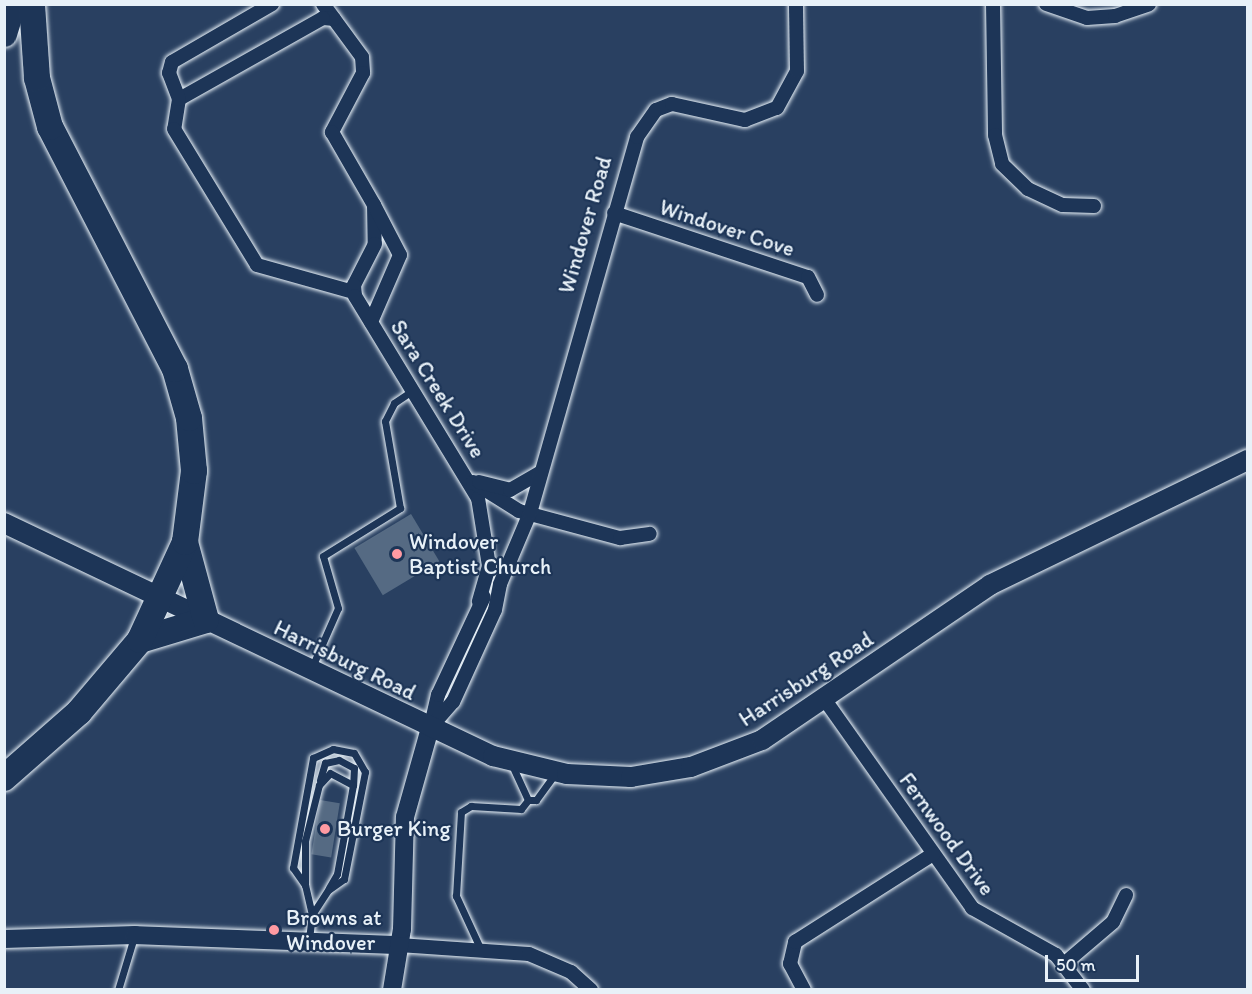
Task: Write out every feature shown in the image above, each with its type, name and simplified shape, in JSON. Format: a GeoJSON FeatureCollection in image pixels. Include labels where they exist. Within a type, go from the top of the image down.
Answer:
{"type":"FeatureCollection","features":[{"type":"Feature","properties":{"kind":"highway"},"geometry":{"type":"LineString","coordinates":[[4,34],[13,4]]}},
{"type":"Feature","properties":{"kind":"highway"},"geometry":{"type":"LineString","coordinates":[[4,778],[79,712],[140,640],[185,542],[194,471],[184,397],[164,343],[50,127],[37,78],[32,4]]}},
{"type":"Feature","properties":{"kind":"highway"},"geometry":{"type":"LineString","coordinates":[[140,640],[206,620],[185,542]]}},
{"type":"Feature","properties":{"kind":"main road","name":"Harrisburg Road"},"geometry":{"type":"LineString","coordinates":[[4,523],[430,728],[510,760],[556,772],[631,777],[691,767],[762,740],[825,700],[990,585],[1248,460]]}},
{"type":"Feature","properties":{"kind":"street"},"geometry":{"type":"LineString","coordinates":[[272,4],[172,62],[169,73],[179,99],[175,134],[257,266],[354,292],[375,244],[374,205]]}},
{"type":"Feature","properties":{"kind":"street"},"geometry":{"type":"LineString","coordinates":[[323,4],[363,65],[334,121],[333,141],[397,243],[398,263],[370,322]]}},
{"type":"Feature","properties":{"kind":"street","name":"Windover Road"},"geometry":{"type":"LineString","coordinates":[[430,728],[453,702],[495,610],[500,584],[530,513],[637,137],[656,110],[681,104],[745,120],[764,116],[786,98],[796,71],[796,4]]}},
{"type":"Feature","properties":{"kind":"street"},"geometry":{"type":"LineString","coordinates":[[993,4],[995,135],[1002,164],[1028,189],[1063,205],[1094,206]]}},
{"type":"Feature","properties":{"kind":"street"},"geometry":{"type":"LineString","coordinates":[[1046,4],[1087,18],[1115,16],[1149,4]]}},
{"type":"Feature","properties":{"kind":"street"},"geometry":{"type":"LineString","coordinates":[[179,99],[323,18],[334,19]]}},
{"type":"Feature","properties":{"kind":"street","name":"Windover Cove"},"geometry":{"type":"LineString","coordinates":[[614,213],[808,277],[818,295]]}},
{"type":"Feature","properties":{"kind":"street"},"geometry":{"type":"LineString","coordinates":[[375,244],[397,243]]}},
{"type":"Feature","properties":{"kind":"street","name":"Sara Creek Drive"},"geometry":{"type":"LineString","coordinates":[[354,292],[370,322],[469,478],[487,534],[489,566],[478,602]]}},
{"type":"Feature","properties":{"kind":"street","name":"Sara Creek Drive"},"geometry":{"type":"LineString","coordinates":[[469,478],[502,490],[522,486],[540,473]]}},
{"type":"Feature","properties":{"kind":"street","name":"Sara Creek Drive"},"geometry":{"type":"LineString","coordinates":[[469,478],[492,499],[530,513],[620,538],[650,534]]}},
{"type":"Feature","properties":{"kind":"street","name":"Windover Road"},"geometry":{"type":"LineString","coordinates":[[392,990],[399,945],[405,817],[430,728],[478,602],[500,584]]}},
{"type":"Feature","properties":{"kind":"street","name":"Fernwood Drive"},"geometry":{"type":"LineString","coordinates":[[825,700],[972,908],[1065,963],[1083,990]]}},
{"type":"Feature","properties":{"kind":"street"},"geometry":{"type":"LineString","coordinates":[[804,990],[790,964],[795,942],[933,854]]}},
{"type":"Feature","properties":{"kind":"street"},"geometry":{"type":"LineString","coordinates":[[1065,963],[1113,922],[1126,895]]}},
{"type":"Feature","properties":{"kind":"street"},"geometry":{"type":"LineString","coordinates":[[4,939],[135,935],[399,945],[482,951],[549,960],[591,990]]}},
{"type":"Feature","properties":{"kind":"lane"},"geometry":{"type":"LineString","coordinates":[[311,670],[338,608],[323,556],[400,508],[385,421],[394,403],[413,390]]}},
{"type":"Feature","properties":{"kind":"lane"},"geometry":{"type":"LineString","coordinates":[[305,885],[293,868],[314,758],[333,749],[354,753],[365,772],[344,879],[328,890]]}},
{"type":"Feature","properties":{"kind":"lane"},"geometry":{"type":"LineString","coordinates":[[309,942],[312,915],[301,861],[325,763],[331,760],[354,768],[353,784],[337,874],[312,915]]}},
{"type":"Feature","properties":{"kind":"lane"},"geometry":{"type":"LineString","coordinates":[[510,760],[528,800]]}},
{"type":"Feature","properties":{"kind":"lane"},"geometry":{"type":"LineString","coordinates":[[528,800],[536,800],[556,772]]}},
{"type":"Feature","properties":{"kind":"lane"},"geometry":{"type":"LineString","coordinates":[[319,785],[330,773],[353,784]]}},
{"type":"Feature","properties":{"kind":"lane"},"geometry":{"type":"LineString","coordinates":[[482,951],[456,896],[461,812],[471,806],[521,809],[528,800]]}},
{"type":"Feature","properties":{"kind":"lane"},"geometry":{"type":"LineString","coordinates":[[118,990],[135,935]]}},
{"type":"Feature","properties":{"kind":"building","name":"Windover Baptist Church"},"geometry":{"type":"Polygon","coordinates":[[[411,514],[439,561],[383,595],[354,548],[411,514]]]}},
{"type":"Feature","properties":{"kind":"building","name":"Burger King"},"geometry":{"type":"Polygon","coordinates":[[[320,800],[340,803],[331,857],[311,854],[320,800]]]}},
{"type":"Feature","properties":{"kind":"place","name":"Windover Baptist Church"},"geometry":{"type":"Point","coordinates":[397,554]}},
{"type":"Feature","properties":{"kind":"place","name":"Burger King"},"geometry":{"type":"Point","coordinates":[325,829]}},
{"type":"Feature","properties":{"kind":"place","name":"Browns at Windover"},"geometry":{"type":"Point","coordinates":[274,930]}}]}
